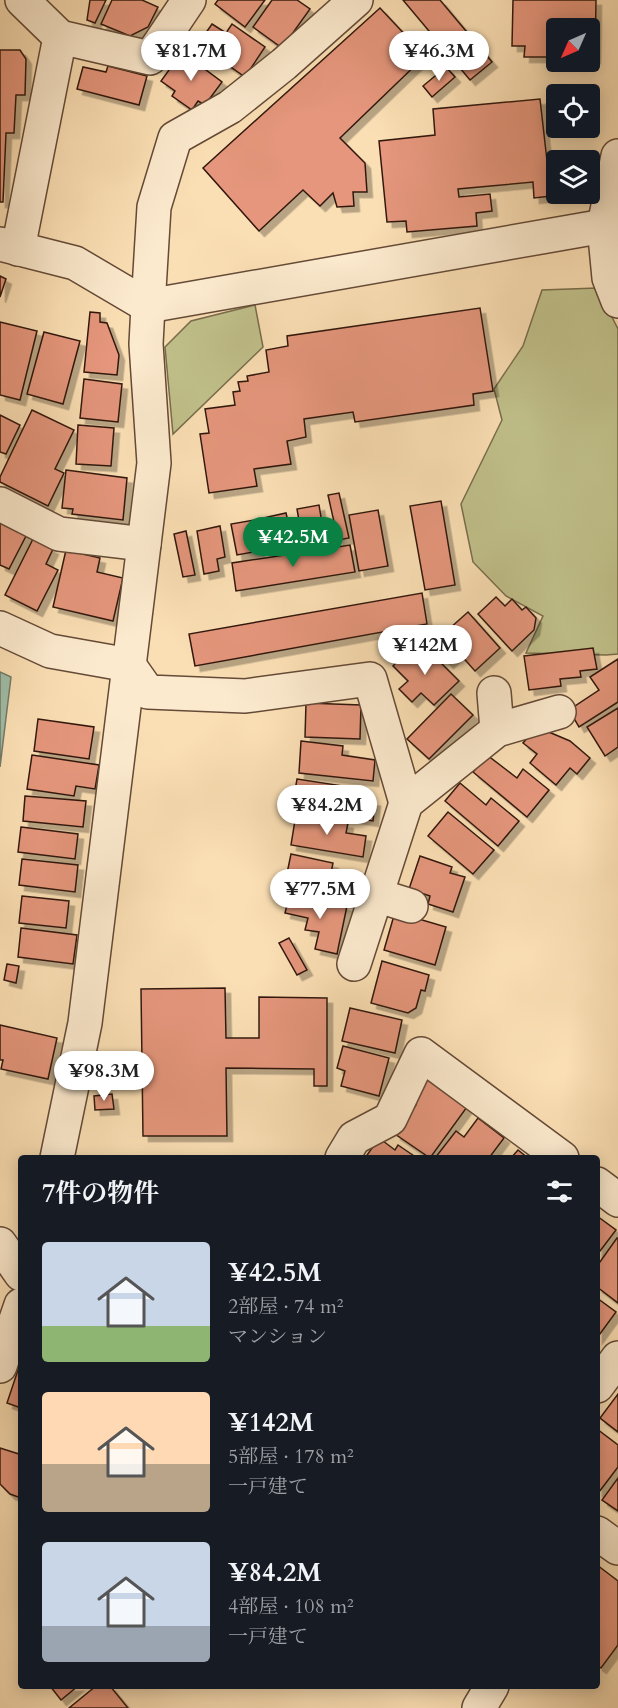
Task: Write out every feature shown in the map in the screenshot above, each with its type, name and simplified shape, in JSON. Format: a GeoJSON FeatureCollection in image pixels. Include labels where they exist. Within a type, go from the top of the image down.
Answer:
{"type":"FeatureCollection","features":[{"type":"Feature","properties":{"kind":"street"},"geometry":{"type":"LineString","coordinates":[[22,0],[60,37],[150,58],[189,0]]}},
{"type":"Feature","properties":{"kind":"street"},"geometry":{"type":"LineString","coordinates":[[58,1155],[85,1023],[154,463],[146,344],[154,207],[175,138],[230,107],[284,64],[357,0]]}},
{"type":"Feature","properties":{"kind":"street"},"geometry":{"type":"LineString","coordinates":[[60,37],[9,247],[75,263],[148,306],[611,226]]}},
{"type":"Feature","properties":{"kind":"street"},"geometry":{"type":"LineString","coordinates":[[618,156],[611,226],[609,278],[618,301]]}},
{"type":"Feature","properties":{"kind":"street"},"geometry":{"type":"LineString","coordinates":[[0,504],[59,534],[144,544]]}},
{"type":"Feature","properties":{"kind":"street"},"geometry":{"type":"LineString","coordinates":[[0,628],[50,651],[129,665],[148,692],[245,696],[370,679],[406,803]]}},
{"type":"Feature","properties":{"kind":"street"},"geometry":{"type":"LineString","coordinates":[[494,693],[497,730]]}},
{"type":"Feature","properties":{"kind":"street"},"geometry":{"type":"LineString","coordinates":[[354,964],[406,803],[497,730],[559,712]]}},
{"type":"Feature","properties":{"kind":"street"},"geometry":{"type":"LineString","coordinates":[[376,895],[411,906]]}},
{"type":"Feature","properties":{"kind":"street"},"geometry":{"type":"LineString","coordinates":[[344,1155],[354,1137],[390,1119],[421,1054],[558,1155]]}},
{"type":"Feature","properties":{"kind":"street"},"geometry":{"type":"LineString","coordinates":[[600,1186],[618,1200]]}},
{"type":"Feature","properties":{"kind":"street"},"geometry":{"type":"LineString","coordinates":[[0,1245],[18,1270]]}},
{"type":"Feature","properties":{"kind":"street"},"geometry":{"type":"LineString","coordinates":[[0,1366],[18,1314]]}},
{"type":"Feature","properties":{"kind":"street"},"geometry":{"type":"LineString","coordinates":[[600,1382],[618,1358]]}},
{"type":"Feature","properties":{"kind":"street"},"geometry":{"type":"LineString","coordinates":[[600,1535],[618,1548]]}},
{"type":"Feature","properties":{"kind":"street"},"geometry":{"type":"LineString","coordinates":[[479,1708],[490,1689]]}},
{"type":"Feature","properties":{"kind":"green space"},"geometry":{"type":"Polygon","coordinates":[[[597,288],[618,329],[618,654],[526,653],[543,616],[506,596],[473,562],[461,504],[502,420],[494,389],[523,346],[542,290],[597,288]]]}},
{"type":"Feature","properties":{"kind":"green space"},"geometry":{"type":"Polygon","coordinates":[[[255,305],[263,347],[173,434],[165,347],[191,321],[255,305]]]}},
{"type":"Feature","properties":{"kind":"shaded area"},"geometry":{"type":"Polygon","coordinates":[[[0,672],[11,677],[0,767],[0,672]]]}},
{"type":"Feature","properties":{"kind":"building"},"geometry":{"type":"Polygon","coordinates":[[[90,0],[106,0],[95,23],[87,20],[90,0]]]}},
{"type":"Feature","properties":{"kind":"building"},"geometry":{"type":"Polygon","coordinates":[[[112,0],[142,0],[158,7],[148,27],[130,36],[101,24],[112,0]]]}},
{"type":"Feature","properties":{"kind":"building"},"geometry":{"type":"Polygon","coordinates":[[[218,0],[265,0],[245,27],[215,4],[218,0]]]}},
{"type":"Feature","properties":{"kind":"building"},"geometry":{"type":"Polygon","coordinates":[[[272,0],[297,0],[310,9],[282,48],[253,27],[272,0]]]}},
{"type":"Feature","properties":{"kind":"building"},"geometry":{"type":"Polygon","coordinates":[[[403,0],[440,0],[492,62],[470,80],[403,0]]]}},
{"type":"Feature","properties":{"kind":"building"},"geometry":{"type":"Polygon","coordinates":[[[513,0],[596,0],[596,18],[546,18],[546,57],[524,57],[525,46],[512,46],[513,0]]]}},
{"type":"Feature","properties":{"kind":"building"},"geometry":{"type":"Polygon","coordinates":[[[380,8],[425,56],[340,138],[365,163],[367,192],[353,192],[354,206],[337,207],[333,193],[320,206],[303,190],[259,231],[203,168],[380,8]]]}},
{"type":"Feature","properties":{"kind":"building"},"geometry":{"type":"Polygon","coordinates":[[[212,24],[226,33],[232,24],[265,47],[245,77],[198,44],[212,24]]]}},
{"type":"Feature","properties":{"kind":"building"},"geometry":{"type":"Polygon","coordinates":[[[0,50],[20,50],[26,59],[25,95],[16,95],[14,133],[6,133],[3,202],[0,202],[0,50]]]}},
{"type":"Feature","properties":{"kind":"building"},"geometry":{"type":"Polygon","coordinates":[[[182,52],[222,82],[205,105],[198,101],[192,110],[172,96],[175,91],[161,81],[182,52]]]}},
{"type":"Feature","properties":{"kind":"building"},"geometry":{"type":"Polygon","coordinates":[[[108,66],[147,76],[139,105],[77,89],[83,67],[106,72],[108,66]]]}},
{"type":"Feature","properties":{"kind":"building"},"geometry":{"type":"Polygon","coordinates":[[[446,67],[455,77],[432,97],[423,86],[446,67]]]}},
{"type":"Feature","properties":{"kind":"building"},"geometry":{"type":"Polygon","coordinates":[[[540,99],[546,152],[546,197],[534,198],[533,182],[458,189],[459,197],[490,194],[492,211],[476,213],[477,226],[407,232],[406,221],[387,222],[379,141],[435,135],[433,109],[540,99]]]}},
{"type":"Feature","properties":{"kind":"building"},"geometry":{"type":"Polygon","coordinates":[[[0,276],[6,279],[0,297],[0,276]]]}},
{"type":"Feature","properties":{"kind":"building"},"geometry":{"type":"Polygon","coordinates":[[[480,308],[493,391],[473,394],[474,405],[355,422],[353,412],[304,419],[306,437],[287,441],[291,464],[254,469],[257,486],[209,493],[200,434],[209,433],[205,409],[235,405],[233,392],[240,391],[238,382],[248,381],[247,376],[269,372],[266,350],[288,346],[287,336],[480,308]]]}},
{"type":"Feature","properties":{"kind":"building"},"geometry":{"type":"Polygon","coordinates":[[[90,312],[100,313],[100,322],[107,323],[119,355],[117,375],[84,372],[90,312]]]}},
{"type":"Feature","properties":{"kind":"building"},"geometry":{"type":"Polygon","coordinates":[[[0,322],[37,331],[20,400],[0,395],[0,322]]]}},
{"type":"Feature","properties":{"kind":"building"},"geometry":{"type":"Polygon","coordinates":[[[44,332],[80,341],[63,404],[27,394],[44,332]]]}},
{"type":"Feature","properties":{"kind":"building"},"geometry":{"type":"Polygon","coordinates":[[[84,379],[122,384],[118,422],[80,418],[84,379]]]}},
{"type":"Feature","properties":{"kind":"building"},"geometry":{"type":"Polygon","coordinates":[[[32,410],[74,430],[55,469],[64,473],[48,506],[0,482],[0,477],[32,410]]]}},
{"type":"Feature","properties":{"kind":"building"},"geometry":{"type":"Polygon","coordinates":[[[0,415],[20,425],[6,454],[0,452],[0,415]]]}},
{"type":"Feature","properties":{"kind":"building"},"geometry":{"type":"Polygon","coordinates":[[[78,425],[114,428],[111,466],[76,464],[78,425]]]}},
{"type":"Feature","properties":{"kind":"building"},"geometry":{"type":"Polygon","coordinates":[[[66,470],[127,478],[123,520],[72,514],[73,509],[62,508],[66,470]]]}},
{"type":"Feature","properties":{"kind":"building"},"geometry":{"type":"Polygon","coordinates":[[[339,493],[349,538],[338,540],[328,495],[339,493]]]}},
{"type":"Feature","properties":{"kind":"building"},"geometry":{"type":"Polygon","coordinates":[[[441,501],[455,585],[425,590],[410,506],[441,501]]]}},
{"type":"Feature","properties":{"kind":"building"},"geometry":{"type":"Polygon","coordinates":[[[319,505],[325,541],[303,544],[297,509],[319,505]]]}},
{"type":"Feature","properties":{"kind":"building"},"geometry":{"type":"Polygon","coordinates":[[[378,510],[388,566],[359,571],[349,515],[378,510]]]}},
{"type":"Feature","properties":{"kind":"building"},"geometry":{"type":"Polygon","coordinates":[[[286,513],[293,544],[269,549],[263,518],[286,513]]]}},
{"type":"Feature","properties":{"kind":"building"},"geometry":{"type":"Polygon","coordinates":[[[254,520],[259,551],[237,555],[231,524],[254,520]]]}},
{"type":"Feature","properties":{"kind":"building"},"geometry":{"type":"Polygon","coordinates":[[[0,521],[27,534],[9,569],[0,565],[0,521]]]}},
{"type":"Feature","properties":{"kind":"building"},"geometry":{"type":"Polygon","coordinates":[[[220,526],[225,557],[217,559],[219,571],[204,574],[197,531],[220,526]]]}},
{"type":"Feature","properties":{"kind":"building"},"geometry":{"type":"Polygon","coordinates":[[[186,531],[195,575],[183,577],[174,534],[186,531]]]}},
{"type":"Feature","properties":{"kind":"building"},"geometry":{"type":"Polygon","coordinates":[[[33,539],[53,549],[46,564],[58,570],[37,611],[5,595],[33,539]]]}},
{"type":"Feature","properties":{"kind":"building"},"geometry":{"type":"Polygon","coordinates":[[[350,545],[355,572],[236,591],[232,563],[350,545]]]}},
{"type":"Feature","properties":{"kind":"building"},"geometry":{"type":"Polygon","coordinates":[[[66,550],[100,558],[97,572],[123,578],[113,621],[53,607],[66,550]]]}},
{"type":"Feature","properties":{"kind":"building"},"geometry":{"type":"Polygon","coordinates":[[[422,593],[427,624],[195,666],[189,634],[422,593]]]}},
{"type":"Feature","properties":{"kind":"building"},"geometry":{"type":"Polygon","coordinates":[[[496,597],[505,606],[512,599],[522,610],[526,607],[536,618],[534,630],[512,651],[478,614],[496,597]]]}},
{"type":"Feature","properties":{"kind":"building"},"geometry":{"type":"Polygon","coordinates":[[[468,612],[500,648],[475,671],[459,653],[448,663],[431,645],[468,612]]]}},
{"type":"Feature","properties":{"kind":"building"},"geometry":{"type":"Polygon","coordinates":[[[422,644],[459,681],[434,705],[421,693],[412,702],[399,689],[408,681],[393,666],[402,656],[406,660],[422,644]]]}},
{"type":"Feature","properties":{"kind":"building"},"geometry":{"type":"Polygon","coordinates":[[[593,648],[597,669],[580,671],[581,677],[560,679],[561,686],[529,690],[524,656],[593,648]]]}},
{"type":"Feature","properties":{"kind":"building"},"geometry":{"type":"Polygon","coordinates":[[[618,659],[618,702],[579,727],[569,710],[599,690],[590,677],[618,659]]]}},
{"type":"Feature","properties":{"kind":"building"},"geometry":{"type":"Polygon","coordinates":[[[451,694],[473,715],[429,759],[407,739],[451,694]]]}},
{"type":"Feature","properties":{"kind":"building"},"geometry":{"type":"Polygon","coordinates":[[[306,703],[361,705],[360,739],[305,737],[306,703]]]}},
{"type":"Feature","properties":{"kind":"building"},"geometry":{"type":"Polygon","coordinates":[[[618,708],[618,747],[605,756],[587,727],[618,708]]]}},
{"type":"Feature","properties":{"kind":"building"},"geometry":{"type":"Polygon","coordinates":[[[38,719],[94,727],[89,759],[34,751],[38,719]]]}},
{"type":"Feature","properties":{"kind":"building"},"geometry":{"type":"Polygon","coordinates":[[[537,727],[570,741],[590,758],[577,774],[570,768],[556,785],[530,763],[537,754],[523,743],[537,727]]]}},
{"type":"Feature","properties":{"kind":"building"},"geometry":{"type":"Polygon","coordinates":[[[301,741],[343,746],[342,755],[375,760],[373,781],[299,773],[301,741]]]}},
{"type":"Feature","properties":{"kind":"building"},"geometry":{"type":"Polygon","coordinates":[[[32,755],[99,765],[95,789],[76,786],[74,796],[27,789],[32,755]]]}},
{"type":"Feature","properties":{"kind":"building"},"geometry":{"type":"Polygon","coordinates":[[[487,755],[517,778],[523,769],[549,790],[527,817],[473,772],[487,755]]]}},
{"type":"Feature","properties":{"kind":"building"},"geometry":{"type":"Polygon","coordinates":[[[297,779],[356,788],[354,798],[375,801],[373,821],[292,808],[297,779]]]}},
{"type":"Feature","properties":{"kind":"building"},"geometry":{"type":"Polygon","coordinates":[[[460,783],[486,805],[491,798],[519,821],[498,846],[445,801],[460,783]]]}},
{"type":"Feature","properties":{"kind":"building"},"geometry":{"type":"Polygon","coordinates":[[[25,796],[86,801],[83,827],[23,821],[25,796]]]}},
{"type":"Feature","properties":{"kind":"building"},"geometry":{"type":"Polygon","coordinates":[[[448,812],[494,850],[473,874],[428,836],[448,812]]]}},
{"type":"Feature","properties":{"kind":"building"},"geometry":{"type":"Polygon","coordinates":[[[296,814],[348,823],[346,833],[366,836],[363,857],[291,845],[296,814]]]}},
{"type":"Feature","properties":{"kind":"building"},"geometry":{"type":"Polygon","coordinates":[[[21,827],[78,834],[75,859],[18,852],[21,827]]]}},
{"type":"Feature","properties":{"kind":"building"},"geometry":{"type":"Polygon","coordinates":[[[291,854],[333,863],[331,873],[360,879],[354,904],[284,888],[291,854]]]}},
{"type":"Feature","properties":{"kind":"building"},"geometry":{"type":"Polygon","coordinates":[[[420,856],[452,867],[450,873],[465,877],[453,912],[428,904],[430,896],[409,889],[420,856]]]}},
{"type":"Feature","properties":{"kind":"building"},"geometry":{"type":"Polygon","coordinates":[[[22,859],[78,865],[75,892],[19,885],[22,859]]]}},
{"type":"Feature","properties":{"kind":"building"},"geometry":{"type":"Polygon","coordinates":[[[290,894],[347,906],[337,954],[315,949],[319,932],[305,930],[308,918],[285,913],[290,894]]]}},
{"type":"Feature","properties":{"kind":"building"},"geometry":{"type":"Polygon","coordinates":[[[22,896],[69,901],[66,928],[19,923],[22,896]]]}},
{"type":"Feature","properties":{"kind":"building"},"geometry":{"type":"Polygon","coordinates":[[[395,912],[446,927],[435,965],[384,950],[395,912]]]}},
{"type":"Feature","properties":{"kind":"building"},"geometry":{"type":"Polygon","coordinates":[[[21,928],[77,935],[73,964],[18,957],[21,928]]]}},
{"type":"Feature","properties":{"kind":"building"},"geometry":{"type":"Polygon","coordinates":[[[289,938],[307,970],[297,975],[279,943],[289,938]]]}},
{"type":"Feature","properties":{"kind":"building"},"geometry":{"type":"Polygon","coordinates":[[[382,961],[429,975],[425,991],[421,990],[416,1008],[408,1013],[371,1003],[382,961]]]}},
{"type":"Feature","properties":{"kind":"building"},"geometry":{"type":"Polygon","coordinates":[[[7,964],[19,966],[16,983],[4,980],[7,964]]]}},
{"type":"Feature","properties":{"kind":"building"},"geometry":{"type":"Polygon","coordinates":[[[225,988],[226,1038],[259,1038],[259,997],[327,998],[327,1086],[314,1086],[314,1069],[226,1068],[227,1136],[143,1136],[141,989],[225,988]]]}},
{"type":"Feature","properties":{"kind":"building"},"geometry":{"type":"Polygon","coordinates":[[[350,1008],[402,1020],[395,1053],[342,1041],[350,1008]]]}},
{"type":"Feature","properties":{"kind":"building"},"geometry":{"type":"Polygon","coordinates":[[[0,1025],[57,1038],[48,1079],[1,1069],[3,1060],[0,1060],[0,1025]]]}},
{"type":"Feature","properties":{"kind":"building"},"geometry":{"type":"Polygon","coordinates":[[[343,1046],[389,1058],[379,1096],[341,1086],[345,1071],[337,1068],[343,1046]]]}},
{"type":"Feature","properties":{"kind":"building"},"geometry":{"type":"Polygon","coordinates":[[[424,1076],[467,1107],[432,1155],[426,1155],[395,1134],[416,1105],[408,1099],[424,1076]]]}},
{"type":"Feature","properties":{"kind":"building"},"geometry":{"type":"Polygon","coordinates":[[[112,1094],[114,1109],[95,1110],[94,1096],[112,1094]]]}},
{"type":"Feature","properties":{"kind":"building"},"geometry":{"type":"Polygon","coordinates":[[[478,1118],[504,1138],[491,1155],[437,1155],[456,1131],[464,1137],[478,1118]]]}},
{"type":"Feature","properties":{"kind":"building"},"geometry":{"type":"Polygon","coordinates":[[[379,1138],[395,1150],[398,1145],[413,1155],[367,1155],[379,1138]]]}},
{"type":"Feature","properties":{"kind":"building"},"geometry":{"type":"Polygon","coordinates":[[[518,1150],[524,1155],[514,1155],[518,1150]]]}},
{"type":"Feature","properties":{"kind":"building"},"geometry":{"type":"Polygon","coordinates":[[[600,1218],[616,1230],[600,1251],[600,1218]]]}},
{"type":"Feature","properties":{"kind":"building"},"geometry":{"type":"Polygon","coordinates":[[[618,1238],[618,1303],[600,1289],[600,1262],[618,1238]]]}},
{"type":"Feature","properties":{"kind":"building"},"geometry":{"type":"Polygon","coordinates":[[[600,1300],[616,1312],[600,1334],[600,1300]]]}},
{"type":"Feature","properties":{"kind":"building"},"geometry":{"type":"Polygon","coordinates":[[[18,1370],[18,1407],[7,1403],[18,1370]]]}},
{"type":"Feature","properties":{"kind":"building"},"geometry":{"type":"Polygon","coordinates":[[[618,1394],[618,1432],[600,1418],[618,1394]]]}},
{"type":"Feature","properties":{"kind":"building"},"geometry":{"type":"Polygon","coordinates":[[[600,1431],[618,1445],[618,1467],[600,1491],[600,1431]]]}},
{"type":"Feature","properties":{"kind":"building"},"geometry":{"type":"Polygon","coordinates":[[[0,1448],[18,1454],[18,1497],[10,1494],[0,1484],[0,1448]]]}},
{"type":"Feature","properties":{"kind":"building"},"geometry":{"type":"Polygon","coordinates":[[[618,1478],[618,1511],[602,1500],[618,1478]]]}},
{"type":"Feature","properties":{"kind":"building"},"geometry":{"type":"Polygon","coordinates":[[[600,1567],[618,1581],[618,1645],[601,1668],[600,1567]]]}},
{"type":"Feature","properties":{"kind":"building"},"geometry":{"type":"Polygon","coordinates":[[[52,1689],[74,1689],[61,1700],[52,1689]]]}},
{"type":"Feature","properties":{"kind":"building"},"geometry":{"type":"Polygon","coordinates":[[[92,1689],[112,1689],[128,1708],[69,1708],[92,1689]]]}}]}
